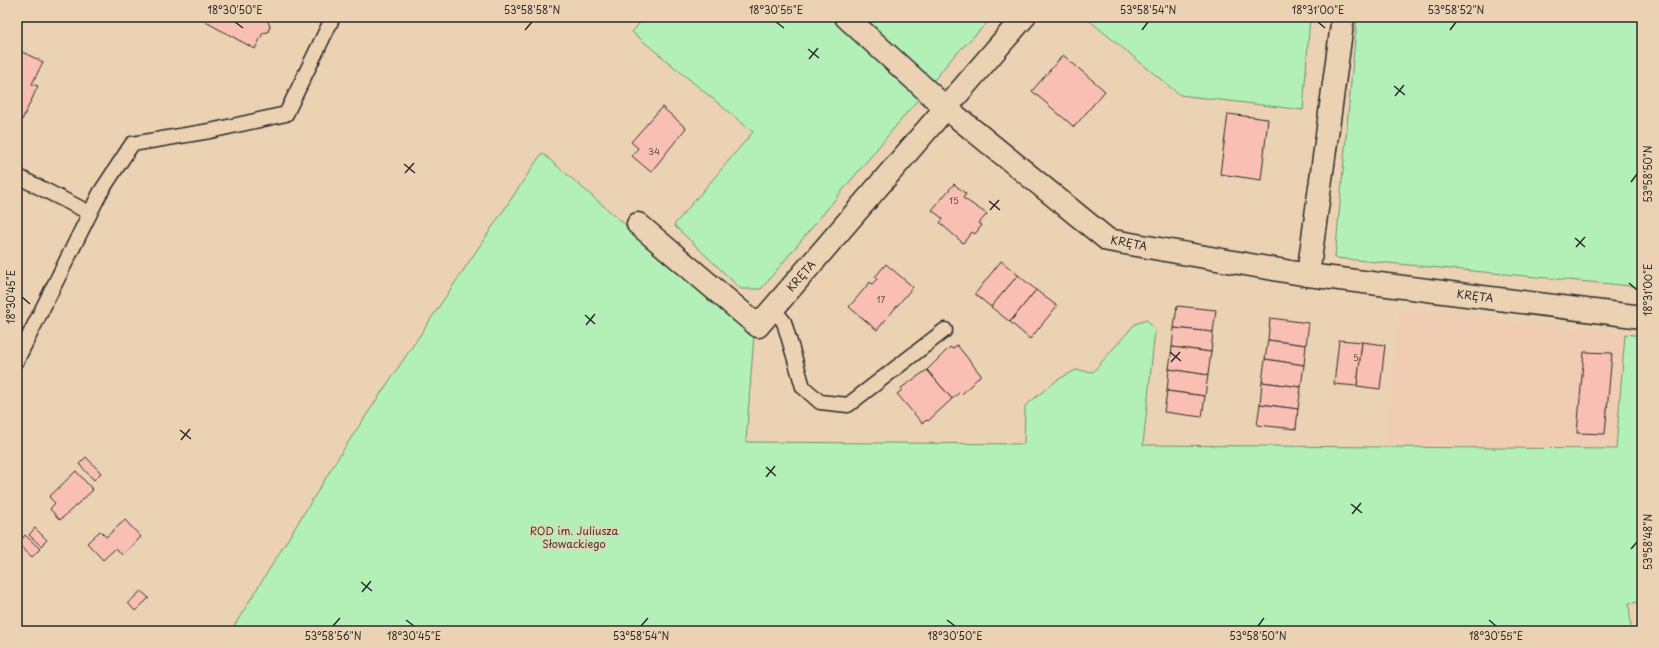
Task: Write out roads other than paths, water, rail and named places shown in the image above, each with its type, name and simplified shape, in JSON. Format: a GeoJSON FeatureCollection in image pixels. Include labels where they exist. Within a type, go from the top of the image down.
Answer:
{"type":"FeatureCollection","features":[{"type":"Feature","properties":{"kind":"street","name":"KRĘTA"},"geometry":{"type":"LineString","coordinates":[[846,17],[946,108],[1108,240],[1308,275],[1642,317]]}},
{"type":"Feature","properties":{"kind":"street","name":"KRĘTA"},"geometry":{"type":"LineString","coordinates":[[638,224],[758,326],[1024,17]]}},
{"type":"Feature","properties":{"kind":"street"},"geometry":{"type":"LineString","coordinates":[[1308,275],[1343,17]]}},
{"type":"Feature","properties":{"kind":"lane"},"geometry":{"type":"LineString","coordinates":[[17,360],[100,193],[132,144],[210,131],[286,114],[333,17]]}},
{"type":"Feature","properties":{"kind":"lane"},"geometry":{"type":"LineString","coordinates":[[17,176],[90,213]]}},
{"type":"Feature","properties":{"kind":"lane"},"geometry":{"type":"LineString","coordinates":[[773,308],[784,322],[803,387],[820,402],[848,405],[945,330]]}},
{"type":"Feature","properties":{"kind":"park label","name":"ROD im. Juliusza Słowackiego"},"geometry":{"type":"Point","coordinates":[574,537]}}]}
